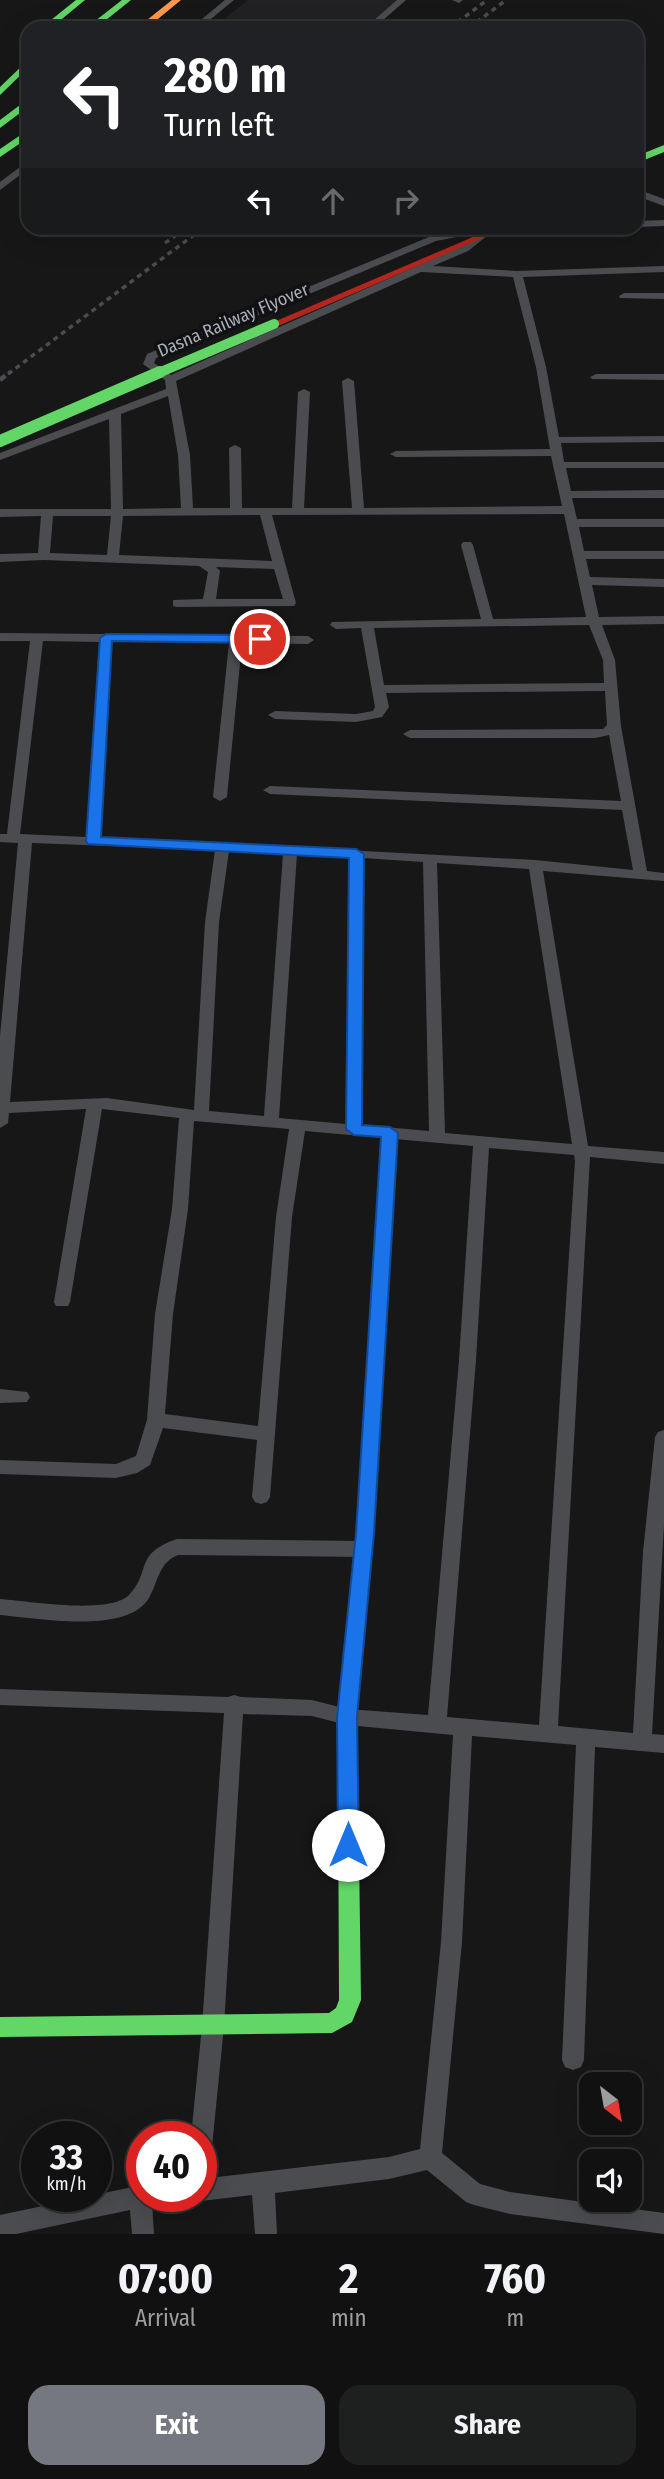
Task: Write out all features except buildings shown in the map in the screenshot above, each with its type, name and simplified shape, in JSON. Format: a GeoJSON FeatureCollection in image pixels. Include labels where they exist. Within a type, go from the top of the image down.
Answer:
{"type":"FeatureCollection","features":[{"type":"Feature","properties":{"kind":"main road"},"geometry":{"type":"LineString","coordinates":[[54,21],[81,0]]}},
{"type":"Feature","properties":{"kind":"main road"},"geometry":{"type":"LineString","coordinates":[[74,21],[96,0]]}},
{"type":"Feature","properties":{"kind":"main road"},"geometry":{"type":"LineString","coordinates":[[99,21],[127,0]]}},
{"type":"Feature","properties":{"kind":"main road"},"geometry":{"type":"LineString","coordinates":[[130,21],[156,0]]}},
{"type":"Feature","properties":{"kind":"main road"},"geometry":{"type":"LineString","coordinates":[[150,21],[177,0]]}},
{"type":"Feature","properties":{"kind":"main road"},"geometry":{"type":"LineString","coordinates":[[165,21],[191,0]]}},
{"type":"Feature","properties":{"kind":"main road"},"geometry":{"type":"LineString","coordinates":[[0,94],[21,71]]}},
{"type":"Feature","properties":{"kind":"main road"},"geometry":{"type":"LineString","coordinates":[[0,94],[21,80]]}},
{"type":"Feature","properties":{"kind":"main road"},"geometry":{"type":"LineString","coordinates":[[4,122],[21,109]]}},
{"type":"Feature","properties":{"kind":"main road"},"geometry":{"type":"LineString","coordinates":[[0,155],[21,138]]}},
{"type":"Feature","properties":{"kind":"main road"},"geometry":{"type":"LineString","coordinates":[[644,157],[664,148]]}},
{"type":"Feature","properties":{"kind":"main road"},"geometry":{"type":"LineString","coordinates":[[644,165],[664,157]]}},
{"type":"Feature","properties":{"kind":"main road","name":"Dasna Railway Flyover"},"geometry":{"type":"LineString","coordinates":[[0,432],[468,235]]}},
{"type":"Feature","properties":{"kind":"main road","name":"Dasna Railway Flyover"},"geometry":{"type":"LineString","coordinates":[[0,441],[440,245]]}},
{"type":"Feature","properties":{"kind":"main road"},"geometry":{"type":"LineString","coordinates":[[0,2027],[332,2023],[344,2015],[350,2000],[347,1717],[363,1549],[390,1133]]}},
{"type":"Feature","properties":{"kind":"street"},"geometry":{"type":"LineString","coordinates":[[204,21],[230,0]]}},
{"type":"Feature","properties":{"kind":"street"},"geometry":{"type":"LineString","coordinates":[[377,21],[402,0]]}},
{"type":"Feature","properties":{"kind":"street"},"geometry":{"type":"LineString","coordinates":[[0,187],[21,170]]}},
{"type":"Feature","properties":{"kind":"street"},"geometry":{"type":"LineString","coordinates":[[644,195],[664,203]]}},
{"type":"Feature","properties":{"kind":"street"},"geometry":{"type":"LineString","coordinates":[[644,224],[664,223]]}},
{"type":"Feature","properties":{"kind":"street"},"geometry":{"type":"LineString","coordinates":[[187,512],[184,455],[171,385],[148,364],[151,356],[440,245],[432,235]]}},
{"type":"Feature","properties":{"kind":"street"},"geometry":{"type":"LineString","coordinates":[[0,457],[115,412],[464,249],[476,235]]}},
{"type":"Feature","properties":{"kind":"street"},"geometry":{"type":"LineString","coordinates":[[420,269],[517,274],[664,269]]}},
{"type":"Feature","properties":{"kind":"street"},"geometry":{"type":"LineString","coordinates":[[517,274],[541,367],[593,619],[609,660],[614,726],[641,874]]}},
{"type":"Feature","properties":{"kind":"street"},"geometry":{"type":"LineString","coordinates":[[624,296],[664,296]]}},
{"type":"Feature","properties":{"kind":"street"},"geometry":{"type":"LineString","coordinates":[[596,377],[664,377]]}},
{"type":"Feature","properties":{"kind":"street"},"geometry":{"type":"LineString","coordinates":[[348,381],[358,512]]}},
{"type":"Feature","properties":{"kind":"street"},"geometry":{"type":"LineString","coordinates":[[298,513],[304,392]]}},
{"type":"Feature","properties":{"kind":"street"},"geometry":{"type":"LineString","coordinates":[[113,558],[117,511],[115,412]]}},
{"type":"Feature","properties":{"kind":"street"},"geometry":{"type":"LineString","coordinates":[[396,454],[557,452],[664,439]]}},
{"type":"Feature","properties":{"kind":"street"},"geometry":{"type":"LineString","coordinates":[[235,448],[236,512]]}},
{"type":"Feature","properties":{"kind":"street"},"geometry":{"type":"LineString","coordinates":[[557,452],[664,465]]}},
{"type":"Feature","properties":{"kind":"street"},"geometry":{"type":"LineString","coordinates":[[566,495],[664,494]]}},
{"type":"Feature","properties":{"kind":"street"},"geometry":{"type":"LineString","coordinates":[[44,556],[47,511]]}},
{"type":"Feature","properties":{"kind":"street"},"geometry":{"type":"LineString","coordinates":[[0,513],[358,512],[571,516],[664,523]]}},
{"type":"Feature","properties":{"kind":"street"},"geometry":{"type":"LineString","coordinates":[[177,603],[290,603],[265,513]]}},
{"type":"Feature","properties":{"kind":"street"},"geometry":{"type":"LineString","coordinates":[[467,545],[488,622]]}},
{"type":"Feature","properties":{"kind":"street"},"geometry":{"type":"LineString","coordinates":[[581,555],[664,555]]}},
{"type":"Feature","properties":{"kind":"street"},"geometry":{"type":"LineString","coordinates":[[0,558],[44,556],[280,565]]}},
{"type":"Feature","properties":{"kind":"street"},"geometry":{"type":"LineString","coordinates":[[207,563],[214,571],[209,603]]}},
{"type":"Feature","properties":{"kind":"street"},"geometry":{"type":"LineString","coordinates":[[584,581],[664,583]]}},
{"type":"Feature","properties":{"kind":"street"},"geometry":{"type":"LineString","coordinates":[[336,625],[664,620]]}},
{"type":"Feature","properties":{"kind":"street"},"geometry":{"type":"LineString","coordinates":[[275,715],[377,714],[382,707],[380,689],[367,625]]}},
{"type":"Feature","properties":{"kind":"street"},"geometry":{"type":"LineString","coordinates":[[0,637],[308,640]]}},
{"type":"Feature","properties":{"kind":"street"},"geometry":{"type":"LineString","coordinates":[[37,637],[13,838],[1,1113],[95,1104],[664,1158]]}},
{"type":"Feature","properties":{"kind":"street"},"geometry":{"type":"LineString","coordinates":[[93,841],[106,638]]}},
{"type":"Feature","properties":{"kind":"street"},"geometry":{"type":"LineString","coordinates":[[220,797],[236,639]]}},
{"type":"Feature","properties":{"kind":"street"},"geometry":{"type":"LineString","coordinates":[[380,689],[612,687]]}},
{"type":"Feature","properties":{"kind":"street"},"geometry":{"type":"LineString","coordinates":[[410,734],[595,734],[607,732],[614,726]]}},
{"type":"Feature","properties":{"kind":"street"},"geometry":{"type":"LineString","coordinates":[[270,790],[629,806]]}},
{"type":"Feature","properties":{"kind":"street"},"geometry":{"type":"LineString","coordinates":[[13,838],[535,864],[664,877]]}},
{"type":"Feature","properties":{"kind":"street"},"geometry":{"type":"LineString","coordinates":[[0,1467],[116,1471],[131,1468],[144,1460],[156,1420],[164,1314],[194,1115],[212,922],[223,847]]}},
{"type":"Feature","properties":{"kind":"street"},"geometry":{"type":"LineString","coordinates":[[271,1122],[290,850]]}},
{"type":"Feature","properties":{"kind":"street"},"geometry":{"type":"LineString","coordinates":[[354,1129],[356,854]]}},
{"type":"Feature","properties":{"kind":"street"},"geometry":{"type":"LineString","coordinates":[[430,858],[437,1137]]}},
{"type":"Feature","properties":{"kind":"street"},"geometry":{"type":"LineString","coordinates":[[535,864],[583,1161],[575,1332],[548,1732]]}},
{"type":"Feature","properties":{"kind":"street"},"geometry":{"type":"LineString","coordinates":[[62,1303],[95,1104]]}},
{"type":"Feature","properties":{"kind":"street"},"geometry":{"type":"LineString","coordinates":[[261,1496],[264,1434],[284,1217],[298,1123]]}},
{"type":"Feature","properties":{"kind":"street"},"geometry":{"type":"LineString","coordinates":[[437,1724],[454,1491],[476,1276],[481,1141]]}},
{"type":"Feature","properties":{"kind":"street"},"geometry":{"type":"LineString","coordinates":[[0,1396],[21,1397]]}},
{"type":"Feature","properties":{"kind":"street"},"geometry":{"type":"LineString","coordinates":[[156,1420],[264,1434]]}},
{"type":"Feature","properties":{"kind":"street"},"geometry":{"type":"LineString","coordinates":[[642,1742],[653,1552],[664,1437]]}},
{"type":"Feature","properties":{"kind":"street"},"geometry":{"type":"LineString","coordinates":[[0,1607],[98,1612],[130,1605],[141,1593],[158,1556],[165,1549],[177,1546],[363,1549]]}},
{"type":"Feature","properties":{"kind":"street"},"geometry":{"type":"LineString","coordinates":[[0,1697],[234,1703],[312,1708],[347,1717],[548,1732],[664,1744]]}},
{"type":"Feature","properties":{"kind":"street"},"geometry":{"type":"LineString","coordinates":[[204,2121],[214,2026],[234,1703]]}},
{"type":"Feature","properties":{"kind":"street"},"geometry":{"type":"LineString","coordinates":[[430,2158],[442,2064],[458,1846],[463,1726]]}},
{"type":"Feature","properties":{"kind":"street"},"geometry":{"type":"LineString","coordinates":[[573,2060],[586,1736]]}},
{"type":"Feature","properties":{"kind":"street"},"geometry":{"type":"LineString","coordinates":[[217,2188],[389,2168],[430,2158]]}},
{"type":"Feature","properties":{"kind":"street"},"geometry":{"type":"LineString","coordinates":[[430,2158],[474,2194],[510,2203],[664,2224]]}},
{"type":"Feature","properties":{"kind":"street"},"geometry":{"type":"LineString","coordinates":[[263,2182],[266,2234]]}},
{"type":"Feature","properties":{"kind":"street"},"geometry":{"type":"LineString","coordinates":[[0,2226],[126,2199]]}},
{"type":"Feature","properties":{"kind":"street"},"geometry":{"type":"LineString","coordinates":[[142,2212],[143,2234]]}},
{"type":"Feature","properties":{"kind":"shaded area"},"geometry":{"type":"Polygon","coordinates":[[[248,0],[398,0],[374,21],[222,21],[248,0]]]}},
{"type":"Feature","properties":{"kind":"railway"},"geometry":{"type":"LineString","coordinates":[[459,21],[487,0]]}},
{"type":"Feature","properties":{"kind":"railway"},"geometry":{"type":"LineString","coordinates":[[478,21],[506,0]]}},
{"type":"Feature","properties":{"kind":"railway"},"geometry":{"type":"LineString","coordinates":[[165,243],[176,235]]}},
{"type":"Feature","properties":{"kind":"railway"},"geometry":{"type":"LineString","coordinates":[[8,374],[194,235]]}},
{"type":"Feature","properties":{"kind":"railway"},"geometry":{"type":"LineString","coordinates":[[0,380],[10,372]]}},
{"type":"Feature","properties":{"kind":"traffic: fast"},"geometry":{"type":"LineString","coordinates":[[54,21],[81,0]]}},
{"type":"Feature","properties":{"kind":"traffic: fast"},"geometry":{"type":"LineString","coordinates":[[99,21],[127,0]]}},
{"type":"Feature","properties":{"kind":"traffic: fast"},"geometry":{"type":"LineString","coordinates":[[0,92],[21,70]]}},
{"type":"Feature","properties":{"kind":"traffic: fast"},"geometry":{"type":"LineString","coordinates":[[0,125],[21,108]]}},
{"type":"Feature","properties":{"kind":"traffic: fast"},"geometry":{"type":"LineString","coordinates":[[0,154],[21,138]]}},
{"type":"Feature","properties":{"kind":"traffic: fast"},"geometry":{"type":"LineString","coordinates":[[644,157],[664,148]]}},
{"type":"Feature","properties":{"kind":"traffic: fast"},"geometry":{"type":"LineString","coordinates":[[0,441],[274,324]]}},
{"type":"Feature","properties":{"kind":"traffic: fast"},"geometry":{"type":"LineString","coordinates":[[374,1384],[390,1133]]}},
{"type":"Feature","properties":{"kind":"traffic: fast"},"geometry":{"type":"LineString","coordinates":[[0,2027],[332,2023],[344,2015],[350,2000],[348,1778]]}},
{"type":"Feature","properties":{"kind":"traffic: slow"},"geometry":{"type":"LineString","coordinates":[[150,21],[177,0]]}},
{"type":"Feature","properties":{"kind":"traffic: slow"},"geometry":{"type":"LineString","coordinates":[[348,1778],[347,1717],[365,1533],[374,1384]]}},
{"type":"Feature","properties":{"kind":"traffic: jam"},"geometry":{"type":"LineString","coordinates":[[274,324],[484,235]]}},
{"type":"Feature","properties":{"kind":"route"},"geometry":{"type":"LineString","coordinates":[[260,639],[106,638],[93,841],[356,854],[354,1129],[390,1133],[365,1533],[347,1717],[348,1845]]}}]}
